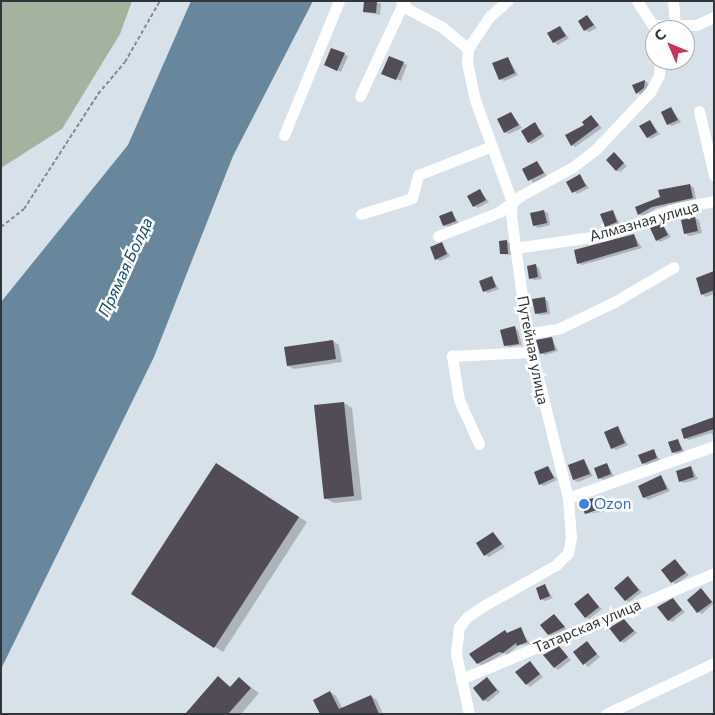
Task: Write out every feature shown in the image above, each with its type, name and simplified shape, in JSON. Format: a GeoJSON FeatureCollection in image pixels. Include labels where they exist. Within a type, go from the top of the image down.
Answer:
{"type":"FeatureCollection","features":[{"type":"Feature","properties":{"kind":"street"},"geometry":{"type":"LineString","coordinates":[[284,135],[340,1]]}},
{"type":"Feature","properties":{"kind":"street"},"geometry":{"type":"LineString","coordinates":[[637,1],[650,20]]}},
{"type":"Feature","properties":{"kind":"street"},"geometry":{"type":"LineString","coordinates":[[673,1],[675,20]]}},
{"type":"Feature","properties":{"kind":"street"},"geometry":{"type":"LineString","coordinates":[[360,96],[403,2],[442,27],[468,49],[503,3]]}},
{"type":"Feature","properties":{"kind":"street"},"geometry":{"type":"LineString","coordinates":[[695,25],[714,17]]}},
{"type":"Feature","properties":{"kind":"street","name":"Путейная улица"},"geometry":{"type":"LineString","coordinates":[[461,679],[456,654],[460,627],[467,617],[556,565],[568,553],[571,538],[568,498],[527,334],[515,248],[512,202],[475,100],[467,63],[468,49]]}},
{"type":"Feature","properties":{"kind":"street"},"geometry":{"type":"LineString","coordinates":[[438,236],[499,212],[512,202],[573,167],[615,132],[650,92],[659,75],[659,70]]}},
{"type":"Feature","properties":{"kind":"street"},"geometry":{"type":"LineString","coordinates":[[699,110],[714,175]]}},
{"type":"Feature","properties":{"kind":"street"},"geometry":{"type":"LineString","coordinates":[[362,214],[412,198],[418,175],[492,146]]}},
{"type":"Feature","properties":{"kind":"street","name":"Алмазная улица"},"geometry":{"type":"LineString","coordinates":[[515,248],[606,235],[674,209],[714,201]]}},
{"type":"Feature","properties":{"kind":"street"},"geometry":{"type":"LineString","coordinates":[[527,334],[560,328],[614,302],[674,267]]}},
{"type":"Feature","properties":{"kind":"street"},"geometry":{"type":"LineString","coordinates":[[479,444],[460,400],[452,356],[531,352]]}},
{"type":"Feature","properties":{"kind":"street"},"geometry":{"type":"LineString","coordinates":[[568,498],[714,446]]}},
{"type":"Feature","properties":{"kind":"street","name":"Татарская улица"},"geometry":{"type":"LineString","coordinates":[[461,679],[714,573]]}},
{"type":"Feature","properties":{"kind":"street"},"geometry":{"type":"LineString","coordinates":[[606,714],[714,663]]}},
{"type":"Feature","properties":{"kind":"street"},"geometry":{"type":"LineString","coordinates":[[461,679],[469,714]]}},
{"type":"Feature","properties":{"kind":"path"},"geometry":{"type":"LineString","coordinates":[[1,227],[24,209],[98,94],[125,62],[160,1]]}},
{"type":"Feature","properties":{"kind":"green space"},"geometry":{"type":"Polygon","coordinates":[[[1,1],[132,1],[120,34],[62,129],[1,168],[1,1]]]}},
{"type":"Feature","properties":{"kind":"water","name":"Прямая Болда"},"geometry":{"type":"Polygon","coordinates":[[[191,1],[313,1],[233,156],[154,357],[1,669],[1,302],[128,145],[191,1]]]}},
{"type":"Feature","properties":{"kind":"building"},"geometry":{"type":"Polygon","coordinates":[[[364,1],[377,1],[376,13],[363,12],[364,1]]]}},
{"type":"Feature","properties":{"kind":"building"},"geometry":{"type":"Polygon","coordinates":[[[587,15],[594,25],[584,31],[578,21],[587,15]]]}},
{"type":"Feature","properties":{"kind":"building"},"geometry":{"type":"Polygon","coordinates":[[[560,26],[566,36],[553,43],[547,33],[560,26]]]}},
{"type":"Feature","properties":{"kind":"building"},"geometry":{"type":"Polygon","coordinates":[[[331,48],[345,53],[337,71],[324,65],[331,48]]]}},
{"type":"Feature","properties":{"kind":"building"},"geometry":{"type":"Polygon","coordinates":[[[389,56],[404,62],[396,80],[381,74],[389,56]]]}},
{"type":"Feature","properties":{"kind":"building"},"geometry":{"type":"Polygon","coordinates":[[[508,57],[515,73],[499,80],[492,63],[508,57]]]}},
{"type":"Feature","properties":{"kind":"building"},"geometry":{"type":"Polygon","coordinates":[[[645,80],[644,88],[636,94],[632,85],[645,80]]]}},
{"type":"Feature","properties":{"kind":"building"},"geometry":{"type":"Polygon","coordinates":[[[671,107],[678,120],[667,125],[661,112],[671,107]]]}},
{"type":"Feature","properties":{"kind":"building"},"geometry":{"type":"Polygon","coordinates":[[[511,112],[519,125],[504,133],[497,119],[511,112]]]}},
{"type":"Feature","properties":{"kind":"building"},"geometry":{"type":"Polygon","coordinates":[[[591,115],[599,125],[571,146],[565,135],[584,125],[582,122],[591,115]]]}},
{"type":"Feature","properties":{"kind":"building"},"geometry":{"type":"Polygon","coordinates":[[[650,120],[657,132],[647,138],[639,126],[650,120]]]}},
{"type":"Feature","properties":{"kind":"building"},"geometry":{"type":"Polygon","coordinates":[[[535,122],[542,134],[528,143],[521,131],[535,122]]]}},
{"type":"Feature","properties":{"kind":"building"},"geometry":{"type":"Polygon","coordinates":[[[614,152],[624,163],[616,171],[606,160],[614,152]]]}},
{"type":"Feature","properties":{"kind":"building"},"geometry":{"type":"Polygon","coordinates":[[[537,161],[544,173],[528,181],[522,169],[537,161]]]}},
{"type":"Feature","properties":{"kind":"building"},"geometry":{"type":"Polygon","coordinates":[[[580,174],[586,186],[572,193],[566,182],[580,174]]]}},
{"type":"Feature","properties":{"kind":"building"},"geometry":{"type":"Polygon","coordinates":[[[690,184],[693,198],[652,207],[638,215],[635,207],[660,197],[658,190],[690,184]]]}},
{"type":"Feature","properties":{"kind":"building"},"geometry":{"type":"Polygon","coordinates":[[[480,189],[486,200],[473,207],[467,196],[480,189]]]}},
{"type":"Feature","properties":{"kind":"building"},"geometry":{"type":"Polygon","coordinates":[[[544,210],[547,223],[533,226],[530,213],[544,210]]]}},
{"type":"Feature","properties":{"kind":"building"},"geometry":{"type":"Polygon","coordinates":[[[613,210],[617,222],[605,227],[600,214],[613,210]]]}},
{"type":"Feature","properties":{"kind":"building"},"geometry":{"type":"Polygon","coordinates":[[[452,211],[456,221],[443,226],[439,216],[452,211]]]}},
{"type":"Feature","properties":{"kind":"building"},"geometry":{"type":"Polygon","coordinates":[[[695,217],[698,231],[684,234],[681,220],[695,217]]]}},
{"type":"Feature","properties":{"kind":"building"},"geometry":{"type":"Polygon","coordinates":[[[662,223],[668,235],[656,241],[650,228],[662,223]]]}},
{"type":"Feature","properties":{"kind":"building"},"geometry":{"type":"Polygon","coordinates":[[[634,234],[638,246],[577,264],[574,250],[634,234]]]}},
{"type":"Feature","properties":{"kind":"building"},"geometry":{"type":"Polygon","coordinates":[[[507,240],[508,254],[500,254],[499,241],[507,240]]]}},
{"type":"Feature","properties":{"kind":"building"},"geometry":{"type":"Polygon","coordinates":[[[442,242],[447,254],[435,260],[430,247],[442,242]]]}},
{"type":"Feature","properties":{"kind":"building"},"geometry":{"type":"Polygon","coordinates":[[[536,264],[538,277],[529,279],[527,266],[536,264]]]}},
{"type":"Feature","properties":{"kind":"building"},"geometry":{"type":"Polygon","coordinates":[[[714,271],[714,290],[701,295],[696,278],[714,271]]]}},
{"type":"Feature","properties":{"kind":"building"},"geometry":{"type":"Polygon","coordinates":[[[492,276],[496,287],[483,292],[479,281],[492,276]]]}},
{"type":"Feature","properties":{"kind":"building"},"geometry":{"type":"Polygon","coordinates":[[[545,297],[547,312],[535,314],[532,299],[545,297]]]}},
{"type":"Feature","properties":{"kind":"building"},"geometry":{"type":"Polygon","coordinates":[[[515,326],[519,344],[504,346],[500,330],[515,326]]]}},
{"type":"Feature","properties":{"kind":"building"},"geometry":{"type":"Polygon","coordinates":[[[552,337],[555,350],[540,354],[536,340],[552,337]]]}},
{"type":"Feature","properties":{"kind":"building"},"geometry":{"type":"Polygon","coordinates":[[[333,340],[336,359],[287,366],[284,347],[333,340]]]}},
{"type":"Feature","properties":{"kind":"building"},"geometry":{"type":"Polygon","coordinates":[[[344,402],[354,496],[324,499],[314,405],[344,402]]]}},
{"type":"Feature","properties":{"kind":"building"},"geometry":{"type":"Polygon","coordinates":[[[714,417],[714,429],[684,439],[681,429],[714,417]]]}},
{"type":"Feature","properties":{"kind":"building"},"geometry":{"type":"Polygon","coordinates":[[[618,426],[625,443],[611,449],[604,432],[618,426]]]}},
{"type":"Feature","properties":{"kind":"building"},"geometry":{"type":"Polygon","coordinates":[[[678,439],[682,450],[672,453],[668,442],[678,439]]]}},
{"type":"Feature","properties":{"kind":"building"},"geometry":{"type":"Polygon","coordinates":[[[654,449],[657,458],[642,464],[638,455],[654,449]]]}},
{"type":"Feature","properties":{"kind":"building"},"geometry":{"type":"Polygon","coordinates":[[[584,459],[590,474],[573,480],[568,465],[584,459]]]}},
{"type":"Feature","properties":{"kind":"building"},"geometry":{"type":"Polygon","coordinates":[[[216,463],[299,517],[214,648],[131,594],[216,463]]]}},
{"type":"Feature","properties":{"kind":"building"},"geometry":{"type":"Polygon","coordinates":[[[607,463],[611,474],[598,479],[594,468],[607,463]]]}},
{"type":"Feature","properties":{"kind":"building"},"geometry":{"type":"Polygon","coordinates":[[[548,466],[554,478],[539,485],[534,472],[548,466]]]}},
{"type":"Feature","properties":{"kind":"building"},"geometry":{"type":"Polygon","coordinates":[[[691,466],[694,477],[679,482],[676,471],[691,466]]]}},
{"type":"Feature","properties":{"kind":"building"},"geometry":{"type":"Polygon","coordinates":[[[661,475],[667,489],[643,498],[638,486],[661,475]]]}},
{"type":"Feature","properties":{"kind":"building"},"geometry":{"type":"Polygon","coordinates":[[[593,498],[597,510],[585,514],[580,502],[593,498]]]}},
{"type":"Feature","properties":{"kind":"building"},"geometry":{"type":"Polygon","coordinates":[[[493,532],[502,544],[484,556],[476,543],[493,532]]]}},
{"type":"Feature","properties":{"kind":"building"},"geometry":{"type":"Polygon","coordinates":[[[675,559],[686,573],[671,583],[661,570],[675,559]]]}},
{"type":"Feature","properties":{"kind":"building"},"geometry":{"type":"Polygon","coordinates":[[[628,576],[639,590],[625,601],[614,588],[628,576]]]}},
{"type":"Feature","properties":{"kind":"building"},"geometry":{"type":"Polygon","coordinates":[[[545,584],[550,596],[540,600],[536,588],[545,584]]]}},
{"type":"Feature","properties":{"kind":"building"},"geometry":{"type":"Polygon","coordinates":[[[701,588],[712,602],[697,613],[687,600],[701,588]]]}},
{"type":"Feature","properties":{"kind":"building"},"geometry":{"type":"Polygon","coordinates":[[[588,593],[599,607],[585,618],[574,604],[588,593]]]}},
{"type":"Feature","properties":{"kind":"building"},"geometry":{"type":"Polygon","coordinates":[[[673,598],[682,610],[668,621],[657,607],[673,598]]]}},
{"type":"Feature","properties":{"kind":"building"},"geometry":{"type":"Polygon","coordinates":[[[554,614],[565,627],[548,635],[540,625],[554,614]]]}},
{"type":"Feature","properties":{"kind":"building"},"geometry":{"type":"Polygon","coordinates":[[[624,619],[634,631],[620,642],[609,628],[624,619]]]}},
{"type":"Feature","properties":{"kind":"building"},"geometry":{"type":"Polygon","coordinates":[[[521,627],[527,642],[517,646],[516,643],[503,653],[499,652],[477,664],[469,654],[505,630],[507,633],[521,627]]]}},
{"type":"Feature","properties":{"kind":"building"},"geometry":{"type":"Polygon","coordinates":[[[587,641],[597,654],[583,665],[573,652],[587,641]]]}},
{"type":"Feature","properties":{"kind":"building"},"geometry":{"type":"Polygon","coordinates":[[[559,646],[568,657],[554,668],[543,655],[559,646]]]}},
{"type":"Feature","properties":{"kind":"building"},"geometry":{"type":"Polygon","coordinates":[[[530,661],[540,674],[526,685],[515,672],[530,661]]]}},
{"type":"Feature","properties":{"kind":"building"},"geometry":{"type":"Polygon","coordinates":[[[218,676],[230,687],[239,677],[251,688],[228,714],[185,714],[218,676]]]}},
{"type":"Feature","properties":{"kind":"building"},"geometry":{"type":"Polygon","coordinates":[[[487,677],[497,690],[483,701],[473,688],[487,677]]]}},
{"type":"Feature","properties":{"kind":"building"},"geometry":{"type":"Polygon","coordinates":[[[330,691],[339,709],[371,695],[379,714],[320,714],[313,700],[330,691]]]}},
{"type":"Feature","properties":{"kind":"place","name":"Ozon"},"geometry":{"type":"Point","coordinates":[584,504]}}]}
